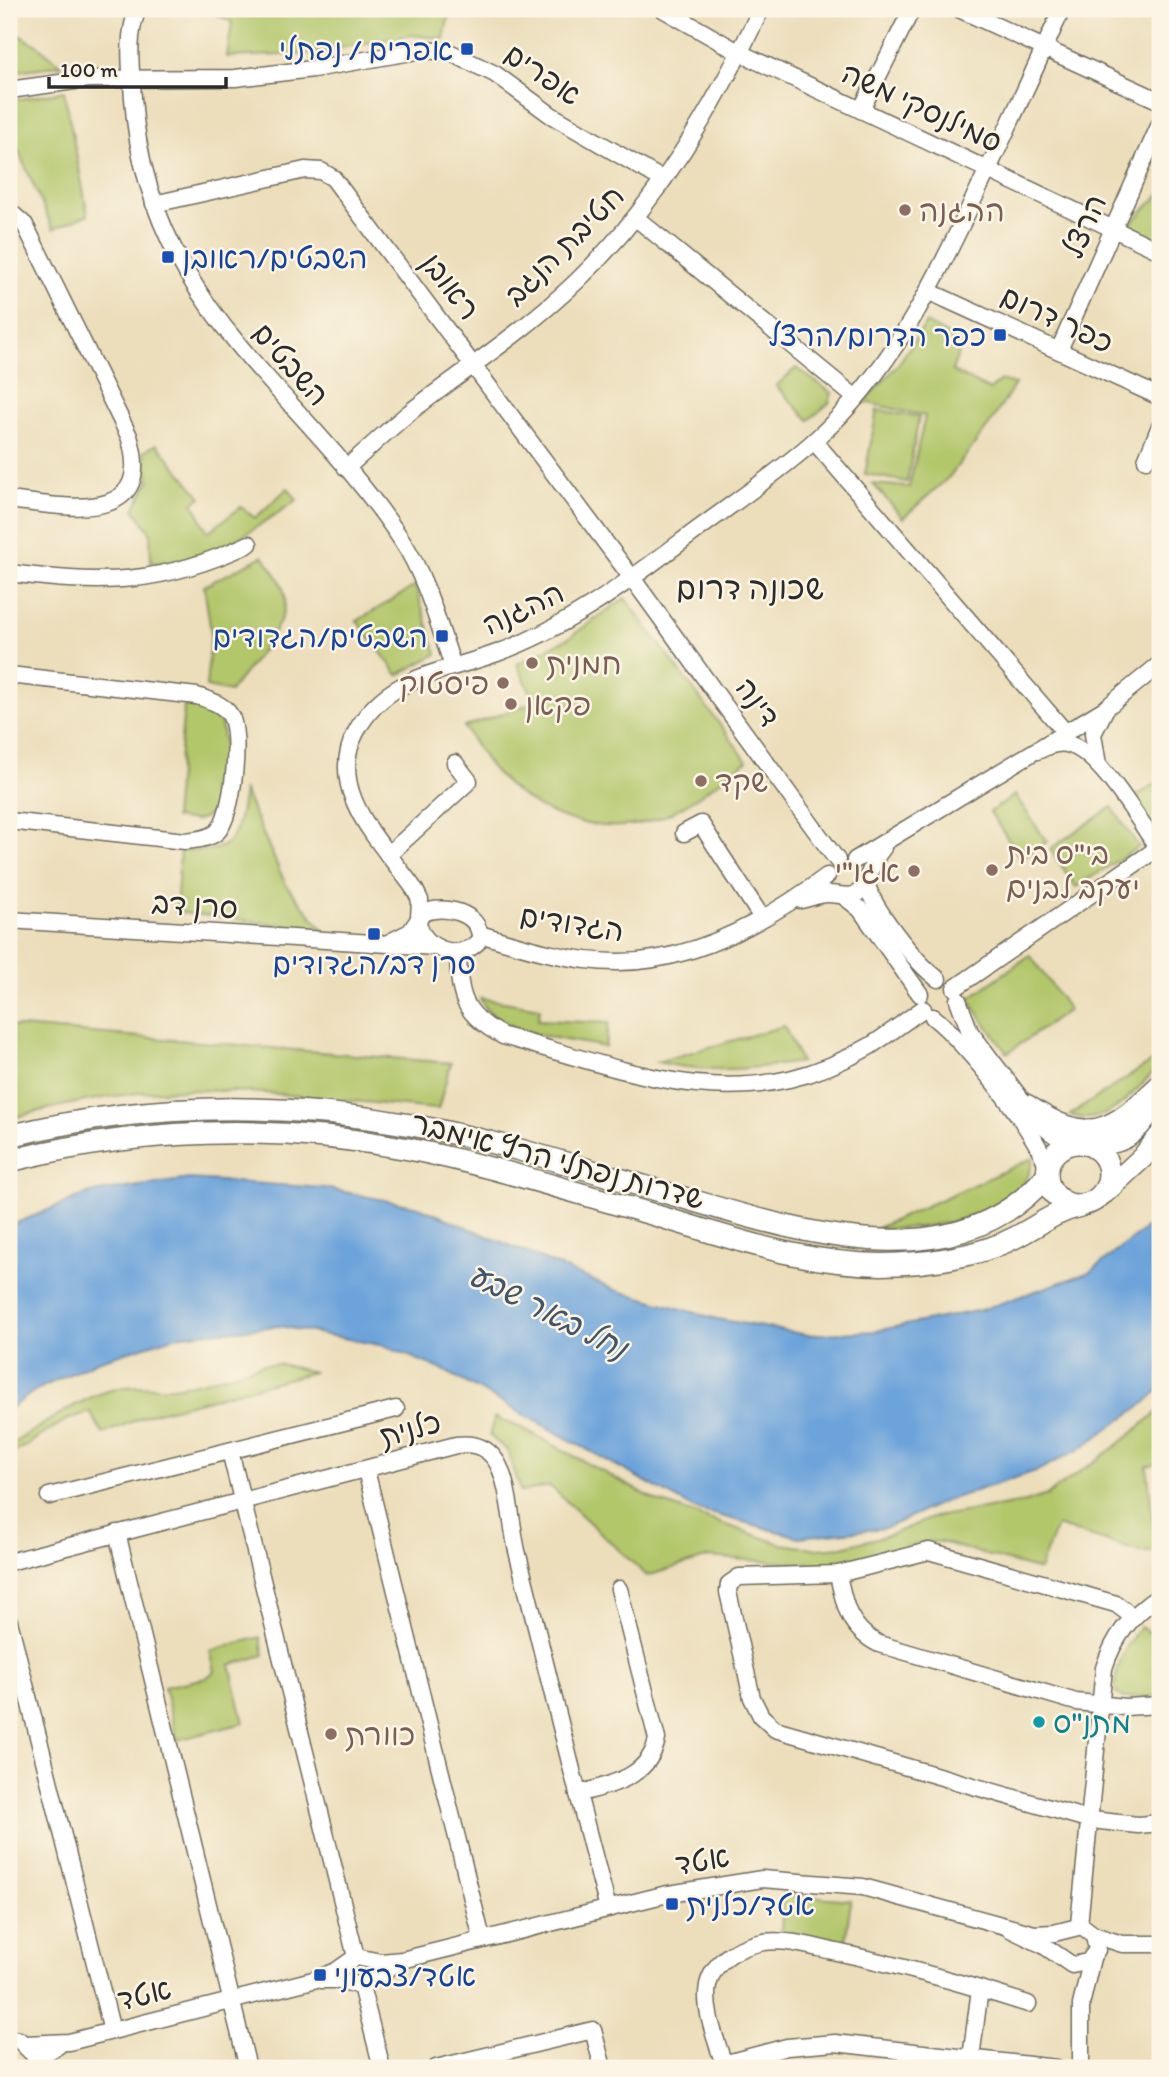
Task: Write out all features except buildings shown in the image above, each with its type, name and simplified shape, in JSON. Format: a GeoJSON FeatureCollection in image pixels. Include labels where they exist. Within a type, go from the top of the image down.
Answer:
{"type":"FeatureCollection","features":[{"type":"Feature","properties":{"kind":"main road"},"geometry":{"type":"LineString","coordinates":[[1026,1105],[1056,1126],[1084,1132],[1097,1130],[1124,1117],[1160,1085]]}},
{"type":"Feature","properties":{"kind":"main road"},"geometry":{"type":"LineString","coordinates":[[1160,1100],[1128,1137],[1118,1143],[1082,1144],[1054,1155],[1047,1173],[1054,1194],[1070,1204],[1080,1206],[1103,1194],[1142,1158],[1160,1136]]}},
{"type":"Feature","properties":{"kind":"main road","name":"שדרות נפתלי הרץ אימבר"},"geometry":{"type":"LineString","coordinates":[[9,1136],[83,1120],[168,1110],[277,1109],[322,1112],[456,1135],[776,1224],[867,1239],[931,1237],[988,1222],[1020,1205],[1047,1173]]}},
{"type":"Feature","properties":{"kind":"main road","name":"שדרות נפתלי הרץ אימבר"},"geometry":{"type":"LineString","coordinates":[[9,1161],[87,1144],[170,1134],[232,1132],[319,1136],[450,1158],[770,1248],[852,1263],[934,1262],[969,1254],[1017,1237],[1054,1213],[1080,1206]]}},
{"type":"Feature","properties":{"kind":"main road"},"geometry":{"type":"LineString","coordinates":[[1082,1144],[1099,1150],[1109,1167],[1108,1186],[1103,1194]]}},
{"type":"Feature","properties":{"kind":"street","name":"סמילנסקי משה"},"geometry":{"type":"LineString","coordinates":[[663,9],[740,53],[1160,251]]}},
{"type":"Feature","properties":{"kind":"street","name":"חטיבת הנגב"},"geometry":{"type":"LineString","coordinates":[[346,468],[409,413],[475,365],[577,281],[636,218],[694,136],[761,9]]}},
{"type":"Feature","properties":{"kind":"street"},"geometry":{"type":"LineString","coordinates":[[861,110],[912,9]]}},
{"type":"Feature","properties":{"kind":"street"},"geometry":{"type":"LineString","coordinates":[[959,9],[1160,101]]}},
{"type":"Feature","properties":{"kind":"street","name":"ההגנה"},"geometry":{"type":"LineString","coordinates":[[419,920],[420,900],[410,882],[365,824],[352,798],[348,773],[350,745],[365,718],[391,690],[411,678],[496,653],[556,629],[632,578],[814,441],[856,398],[930,292],[1062,9]]}},
{"type":"Feature","properties":{"kind":"street","name":"השבטים"},"geometry":{"type":"LineString","coordinates":[[133,10],[130,58],[138,145],[154,204],[181,265],[217,319],[261,374],[346,468],[409,551],[453,666]]}},
{"type":"Feature","properties":{"kind":"street","name":"אפרים"},"geometry":{"type":"LineString","coordinates":[[9,90],[57,82],[235,78],[313,69],[422,50],[449,52],[495,74],[551,116],[663,180]]}},
{"type":"Feature","properties":{"kind":"street","name":"הרצל"},"geometry":{"type":"LineString","coordinates":[[1059,351],[1160,124]]}},
{"type":"Feature","properties":{"kind":"street","name":"ראובן"},"geometry":{"type":"LineString","coordinates":[[154,204],[305,170],[320,171],[342,188],[632,578]]}},
{"type":"Feature","properties":{"kind":"street"},"geometry":{"type":"LineString","coordinates":[[9,211],[25,225],[129,436],[135,455],[130,485],[122,495],[97,508],[9,500]]}},
{"type":"Feature","properties":{"kind":"street"},"geometry":{"type":"LineString","coordinates":[[636,218],[856,398]]}},
{"type":"Feature","properties":{"kind":"street","name":"כפר דרום"},"geometry":{"type":"LineString","coordinates":[[930,292],[1160,397]]}},
{"type":"Feature","properties":{"kind":"street"},"geometry":{"type":"LineString","coordinates":[[1146,460],[1160,426]]}},
{"type":"Feature","properties":{"kind":"street"},"geometry":{"type":"LineString","coordinates":[[814,441],[1066,733]]}},
{"type":"Feature","properties":{"kind":"street"},"geometry":{"type":"LineString","coordinates":[[9,573],[86,582],[115,581],[191,567],[249,544]]}},
{"type":"Feature","properties":{"kind":"street","name":"דינה"},"geometry":{"type":"LineString","coordinates":[[632,578],[837,860]]}},
{"type":"Feature","properties":{"kind":"street"},"geometry":{"type":"LineString","coordinates":[[1047,1173],[1041,1149],[1015,1113],[958,1040],[925,1007],[860,909],[830,888],[827,876],[830,867],[837,860],[855,860],[1037,751],[1132,690],[1160,664]]}},
{"type":"Feature","properties":{"kind":"street"},"geometry":{"type":"LineString","coordinates":[[9,675],[197,696],[222,706],[230,715],[236,738],[228,813],[216,833],[206,838],[185,841],[9,821]]}},
{"type":"Feature","properties":{"kind":"street"},"geometry":{"type":"LineString","coordinates":[[1098,765],[1093,734],[1106,708]]}},
{"type":"Feature","properties":{"kind":"street"},"geometry":{"type":"LineString","coordinates":[[925,1007],[950,1014],[957,994],[1159,848],[1098,765],[1081,749],[1068,744],[1054,744],[1037,751]]}},
{"type":"Feature","properties":{"kind":"street"},"geometry":{"type":"LineString","coordinates":[[388,855],[469,781],[455,763]]}},
{"type":"Feature","properties":{"kind":"street"},"geometry":{"type":"LineString","coordinates":[[684,833],[701,824],[768,915]]}},
{"type":"Feature","properties":{"kind":"street"},"geometry":{"type":"LineString","coordinates":[[842,896],[856,894],[876,856],[890,840]]}},
{"type":"Feature","properties":{"kind":"street"},"geometry":{"type":"LineString","coordinates":[[855,860],[863,867],[873,899],[921,964],[938,979],[948,981],[957,994],[970,1032],[1047,1132],[1063,1142],[1082,1144]]}},
{"type":"Feature","properties":{"kind":"street","name":"הגדודים"},"geometry":{"type":"LineString","coordinates":[[768,915],[827,876]]}},
{"type":"Feature","properties":{"kind":"street","name":"ההגנה"},"geometry":{"type":"LineString","coordinates":[[410,882],[442,908]]}},
{"type":"Feature","properties":{"kind":"street","name":"הגדודים"},"geometry":{"type":"LineString","coordinates":[[480,934],[579,958],[615,962],[643,961],[697,948],[814,896],[842,896]]}},
{"type":"Feature","properties":{"kind":"street"},"geometry":{"type":"LineString","coordinates":[[442,908],[470,919],[480,934],[480,939],[471,949],[458,952],[436,947],[422,934],[419,920],[432,909],[442,908]]}},
{"type":"Feature","properties":{"kind":"street","name":"סרן דב"},"geometry":{"type":"LineString","coordinates":[[9,920],[436,947]]}},
{"type":"Feature","properties":{"kind":"street","name":"סרן דב"},"geometry":{"type":"LineString","coordinates":[[377,945],[398,940],[419,920]]}},
{"type":"Feature","properties":{"kind":"street"},"geometry":{"type":"LineString","coordinates":[[458,952],[463,998],[470,1013],[482,1025],[503,1036],[687,1085],[740,1088],[807,1074],[870,1046],[925,1007]]}},
{"type":"Feature","properties":{"kind":"street"},"geometry":{"type":"LineString","coordinates":[[925,1007],[926,984],[938,979]]}},
{"type":"Feature","properties":{"kind":"street"},"geometry":{"type":"LineString","coordinates":[[49,1496],[396,1409]]}},
{"type":"Feature","properties":{"kind":"street","name":"כלנית"},"geometry":{"type":"LineString","coordinates":[[9,1562],[456,1445],[478,1446],[494,1457],[502,1475],[514,1540],[608,1908]]}},
{"type":"Feature","properties":{"kind":"street"},"geometry":{"type":"LineString","coordinates":[[230,1451],[356,1960],[373,1972],[360,1984]]}},
{"type":"Feature","properties":{"kind":"street"},"geometry":{"type":"LineString","coordinates":[[366,1470],[482,1940]]}},
{"type":"Feature","properties":{"kind":"street"},"geometry":{"type":"LineString","coordinates":[[117,1534],[248,2068]]}},
{"type":"Feature","properties":{"kind":"street"},"geometry":{"type":"LineString","coordinates":[[1132,1616],[1116,1604],[929,1552],[838,1574],[747,1575],[729,1584],[729,1602],[752,1698],[767,1724],[787,1734],[1091,1820],[1138,1825],[1160,1823]]}},
{"type":"Feature","properties":{"kind":"street"},"geometry":{"type":"LineString","coordinates":[[838,1574],[844,1605],[855,1628],[878,1644],[1076,1702],[1099,1706],[1160,1705]]}},
{"type":"Feature","properties":{"kind":"street"},"geometry":{"type":"LineString","coordinates":[[578,1794],[616,1782],[641,1769],[650,1760],[657,1739],[619,1589]]}},
{"type":"Feature","properties":{"kind":"street"},"geometry":{"type":"LineString","coordinates":[[1081,2006],[1057,1944],[1071,1928],[1091,1820],[1099,1706],[1110,1650],[1132,1616],[1160,1596]]}},
{"type":"Feature","properties":{"kind":"street"},"geometry":{"type":"LineString","coordinates":[[9,1621],[112,2031]]}},
{"type":"Feature","properties":{"kind":"street","name":"אטד"},"geometry":{"type":"LineString","coordinates":[[30,2068],[45,2053],[69,2042],[313,1980],[356,1960],[381,1962],[407,1958],[608,1908],[727,1882],[789,1878],[863,1887],[1034,1934],[1071,1928]]}},
{"type":"Feature","properties":{"kind":"street","name":"אטד"},"geometry":{"type":"LineString","coordinates":[[1008,1928],[1043,1945],[1064,1961]]}},
{"type":"Feature","properties":{"kind":"street"},"geometry":{"type":"LineString","coordinates":[[1071,1928],[1136,1945]]}},
{"type":"Feature","properties":{"kind":"street"},"geometry":{"type":"LineString","coordinates":[[1081,2068],[1081,2006],[1097,1944],[1094,1935]]}},
{"type":"Feature","properties":{"kind":"street"},"geometry":{"type":"LineString","coordinates":[[1028,2004],[900,1966],[795,1943],[752,1945],[720,1963],[708,1983],[709,2009],[724,2066],[787,2047],[855,2044],[1056,2068]]}},
{"type":"Feature","properties":{"kind":"street"},"geometry":{"type":"LineString","coordinates":[[1064,1961],[1079,1965],[1093,1957],[1136,1945],[1160,1944]]}},
{"type":"Feature","properties":{"kind":"street","name":"אטד"},"geometry":{"type":"LineString","coordinates":[[313,1980],[339,1980],[360,1984],[407,1958]]}},
{"type":"Feature","properties":{"kind":"street"},"geometry":{"type":"LineString","coordinates":[[356,1960],[343,1971],[360,1984],[382,2068]]}},
{"type":"Feature","properties":{"kind":"street"},"geometry":{"type":"LineString","coordinates":[[971,2058],[980,1989]]}},
{"type":"Feature","properties":{"kind":"street"},"geometry":{"type":"LineString","coordinates":[[436,2068],[593,2030],[603,2068]]}},
{"type":"Feature","properties":{"kind":"street","name":"אטד"},"geometry":{"type":"LineString","coordinates":[[9,2039],[25,2044],[69,2042]]}},
{"type":"Feature","properties":{"kind":"street"},"geometry":{"type":"LineString","coordinates":[[25,2044],[32,2055],[30,2068]]}},
{"type":"Feature","properties":{"kind":"green space"},"geometry":{"type":"Polygon","coordinates":[[[206,9],[450,9],[444,39],[412,35],[308,54],[227,57],[232,22],[206,9]]]}},
{"type":"Feature","properties":{"kind":"green space"},"geometry":{"type":"Polygon","coordinates":[[[9,30],[37,45],[61,65],[9,72],[9,30]]]}},
{"type":"Feature","properties":{"kind":"green space"},"geometry":{"type":"Polygon","coordinates":[[[64,91],[88,215],[53,229],[9,130],[9,101],[64,91]]]}},
{"type":"Feature","properties":{"kind":"green space"},"geometry":{"type":"Polygon","coordinates":[[[1160,194],[1160,241],[1128,226],[1160,194]]]}},
{"type":"Feature","properties":{"kind":"green space"},"geometry":{"type":"Polygon","coordinates":[[[926,323],[962,343],[952,371],[990,390],[1000,380],[1015,384],[992,421],[950,476],[903,518],[873,484],[909,487],[925,416],[864,402],[897,366],[926,323]]]}},
{"type":"Feature","properties":{"kind":"green space"},"geometry":{"type":"Polygon","coordinates":[[[796,368],[832,393],[829,403],[809,420],[776,386],[796,368]]]}},
{"type":"Feature","properties":{"kind":"green space"},"geometry":{"type":"Polygon","coordinates":[[[877,410],[919,417],[907,482],[865,474],[877,410]]]}},
{"type":"Feature","properties":{"kind":"green space"},"geometry":{"type":"Polygon","coordinates":[[[157,444],[201,497],[193,503],[208,532],[241,507],[255,518],[288,488],[297,500],[229,544],[191,558],[151,563],[150,532],[134,509],[149,481],[144,451],[157,444]]]}},
{"type":"Feature","properties":{"kind":"green space"},"geometry":{"type":"Polygon","coordinates":[[[263,556],[283,587],[285,599],[280,622],[230,692],[206,687],[211,632],[204,586],[263,556]]]}},
{"type":"Feature","properties":{"kind":"green space"},"geometry":{"type":"Polygon","coordinates":[[[415,586],[437,654],[398,675],[357,621],[415,586]]]}},
{"type":"Feature","properties":{"kind":"green space"},"geometry":{"type":"Polygon","coordinates":[[[625,598],[747,761],[671,813],[648,822],[598,826],[574,821],[528,800],[508,785],[491,767],[464,727],[535,702],[517,664],[567,639],[625,598]]]}},
{"type":"Feature","properties":{"kind":"green space"},"geometry":{"type":"Polygon","coordinates":[[[184,706],[204,707],[219,715],[224,742],[222,791],[217,805],[209,815],[197,820],[174,818],[184,706]]]}},
{"type":"Feature","properties":{"kind":"green space"},"geometry":{"type":"Polygon","coordinates":[[[1160,781],[1160,839],[1132,799],[1160,781]]]}},
{"type":"Feature","properties":{"kind":"green space"},"geometry":{"type":"Polygon","coordinates":[[[244,791],[286,885],[323,930],[176,912],[180,850],[212,849],[230,840],[235,832],[244,791]]]}},
{"type":"Feature","properties":{"kind":"green space"},"geometry":{"type":"Polygon","coordinates":[[[1015,795],[1047,842],[1021,859],[990,812],[1015,795]]]}},
{"type":"Feature","properties":{"kind":"green space"},"geometry":{"type":"Polygon","coordinates":[[[1112,807],[1139,847],[1076,887],[1050,849],[1112,807]]]}},
{"type":"Feature","properties":{"kind":"green space"},"geometry":{"type":"Polygon","coordinates":[[[1030,955],[1069,1010],[1007,1053],[968,999],[1030,955]]]}},
{"type":"Feature","properties":{"kind":"green space"},"geometry":{"type":"Polygon","coordinates":[[[480,998],[540,1008],[538,1020],[609,1023],[605,1047],[516,1028],[488,1010],[480,998]]]}},
{"type":"Feature","properties":{"kind":"green space"},"geometry":{"type":"Polygon","coordinates":[[[9,1026],[451,1063],[438,1109],[258,1093],[174,1090],[103,1098],[9,1119],[9,1026]]]}},
{"type":"Feature","properties":{"kind":"green space"},"geometry":{"type":"Polygon","coordinates":[[[784,1026],[801,1062],[764,1067],[711,1069],[657,1062],[784,1026]]]}},
{"type":"Feature","properties":{"kind":"green space"},"geometry":{"type":"Polygon","coordinates":[[[1160,1056],[1160,1065],[1120,1105],[1096,1117],[1070,1115],[1160,1056]]]}},
{"type":"Feature","properties":{"kind":"green space"},"geometry":{"type":"Polygon","coordinates":[[[1033,1158],[1026,1179],[1012,1195],[993,1208],[944,1223],[875,1229],[1033,1158]]]}},
{"type":"Feature","properties":{"kind":"green space"},"geometry":{"type":"Polygon","coordinates":[[[263,1364],[280,1364],[314,1372],[150,1414],[103,1434],[90,1412],[66,1420],[9,1456],[9,1446],[92,1397],[126,1387],[184,1385],[263,1364]]]}},
{"type":"Feature","properties":{"kind":"green space"},"geometry":{"type":"Polygon","coordinates":[[[1160,1410],[1160,1464],[1147,1466],[1156,1552],[1140,1552],[1057,1526],[1039,1570],[941,1542],[925,1542],[851,1563],[787,1563],[709,1557],[647,1576],[550,1486],[521,1492],[508,1451],[490,1436],[494,1417],[522,1428],[657,1501],[781,1544],[817,1549],[842,1547],[892,1534],[934,1517],[1025,1502],[1047,1495],[1119,1444],[1160,1410]]]}},
{"type":"Feature","properties":{"kind":"green space"},"geometry":{"type":"Polygon","coordinates":[[[1140,1627],[1160,1638],[1160,1696],[1124,1698],[1116,1693],[1118,1666],[1140,1627]]]}},
{"type":"Feature","properties":{"kind":"green space"},"geometry":{"type":"Polygon","coordinates":[[[260,1637],[264,1655],[230,1665],[244,1723],[177,1740],[164,1687],[206,1678],[215,1671],[210,1651],[260,1637]]]}},
{"type":"Feature","properties":{"kind":"green space"},"geometry":{"type":"Polygon","coordinates":[[[783,1894],[851,1900],[845,1944],[781,1934],[783,1894]]]}},
{"type":"Feature","properties":{"kind":"water","name":"נחל באר שבע"},"geometry":{"type":"Polygon","coordinates":[[[190,1179],[325,1188],[419,1207],[615,1290],[717,1319],[808,1335],[875,1331],[981,1310],[1090,1272],[1160,1217],[1160,1389],[1145,1403],[1078,1450],[1039,1470],[945,1501],[886,1528],[799,1537],[695,1509],[443,1370],[385,1346],[279,1326],[181,1335],[97,1361],[36,1390],[9,1409],[9,1226],[90,1193],[190,1179]]]}},
{"type":"Feature","properties":{"kind":"place","name":"אפרים / נפתלי"},"geometry":{"type":"Point","coordinates":[467,49]}},
{"type":"Feature","properties":{"kind":"place","name":"ההגנה"},"geometry":{"type":"Point","coordinates":[905,210]}},
{"type":"Feature","properties":{"kind":"place","name":"השבטים/ראובן"},"geometry":{"type":"Point","coordinates":[168,257]}},
{"type":"Feature","properties":{"kind":"place","name":"כפר הדרום/הרצל"},"geometry":{"type":"Point","coordinates":[1000,335]}},
{"type":"Feature","properties":{"kind":"place","name":"השבטים/הגדודים"},"geometry":{"type":"Point","coordinates":[442,636]}},
{"type":"Feature","properties":{"kind":"place","name":"חמנית"},"geometry":{"type":"Point","coordinates":[532,663]}},
{"type":"Feature","properties":{"kind":"place","name":"פיסטוק"},"geometry":{"type":"Point","coordinates":[503,683]}},
{"type":"Feature","properties":{"kind":"place","name":"פקאן"},"geometry":{"type":"Point","coordinates":[511,704]}},
{"type":"Feature","properties":{"kind":"place","name":"שקד"},"geometry":{"type":"Point","coordinates":[701,781]}},
{"type":"Feature","properties":{"kind":"place","name":"בי\"ס בית יעקב לבנים"},"geometry":{"type":"Point","coordinates":[992,870]}},
{"type":"Feature","properties":{"kind":"place","name":"אגו\"י"},"geometry":{"type":"Point","coordinates":[914,871]}},
{"type":"Feature","properties":{"kind":"place","name":"סרן דב/הגדודים"},"geometry":{"type":"Point","coordinates":[374,934]}},
{"type":"Feature","properties":{"kind":"place","name":"מתנ\"ס"},"geometry":{"type":"Point","coordinates":[1039,1722]}},
{"type":"Feature","properties":{"kind":"place","name":"כוורת"},"geometry":{"type":"Point","coordinates":[331,1734]}},
{"type":"Feature","properties":{"kind":"place","name":"אטד/כלנית"},"geometry":{"type":"Point","coordinates":[672,1904]}},
{"type":"Feature","properties":{"kind":"place","name":"אטד/צבעוני"},"geometry":{"type":"Point","coordinates":[320,1975]}},
{"type":"Feature","properties":{"kind":"district","name":"שכונה דרום"},"geometry":{"type":"Point","coordinates":[750,588]}}]}
